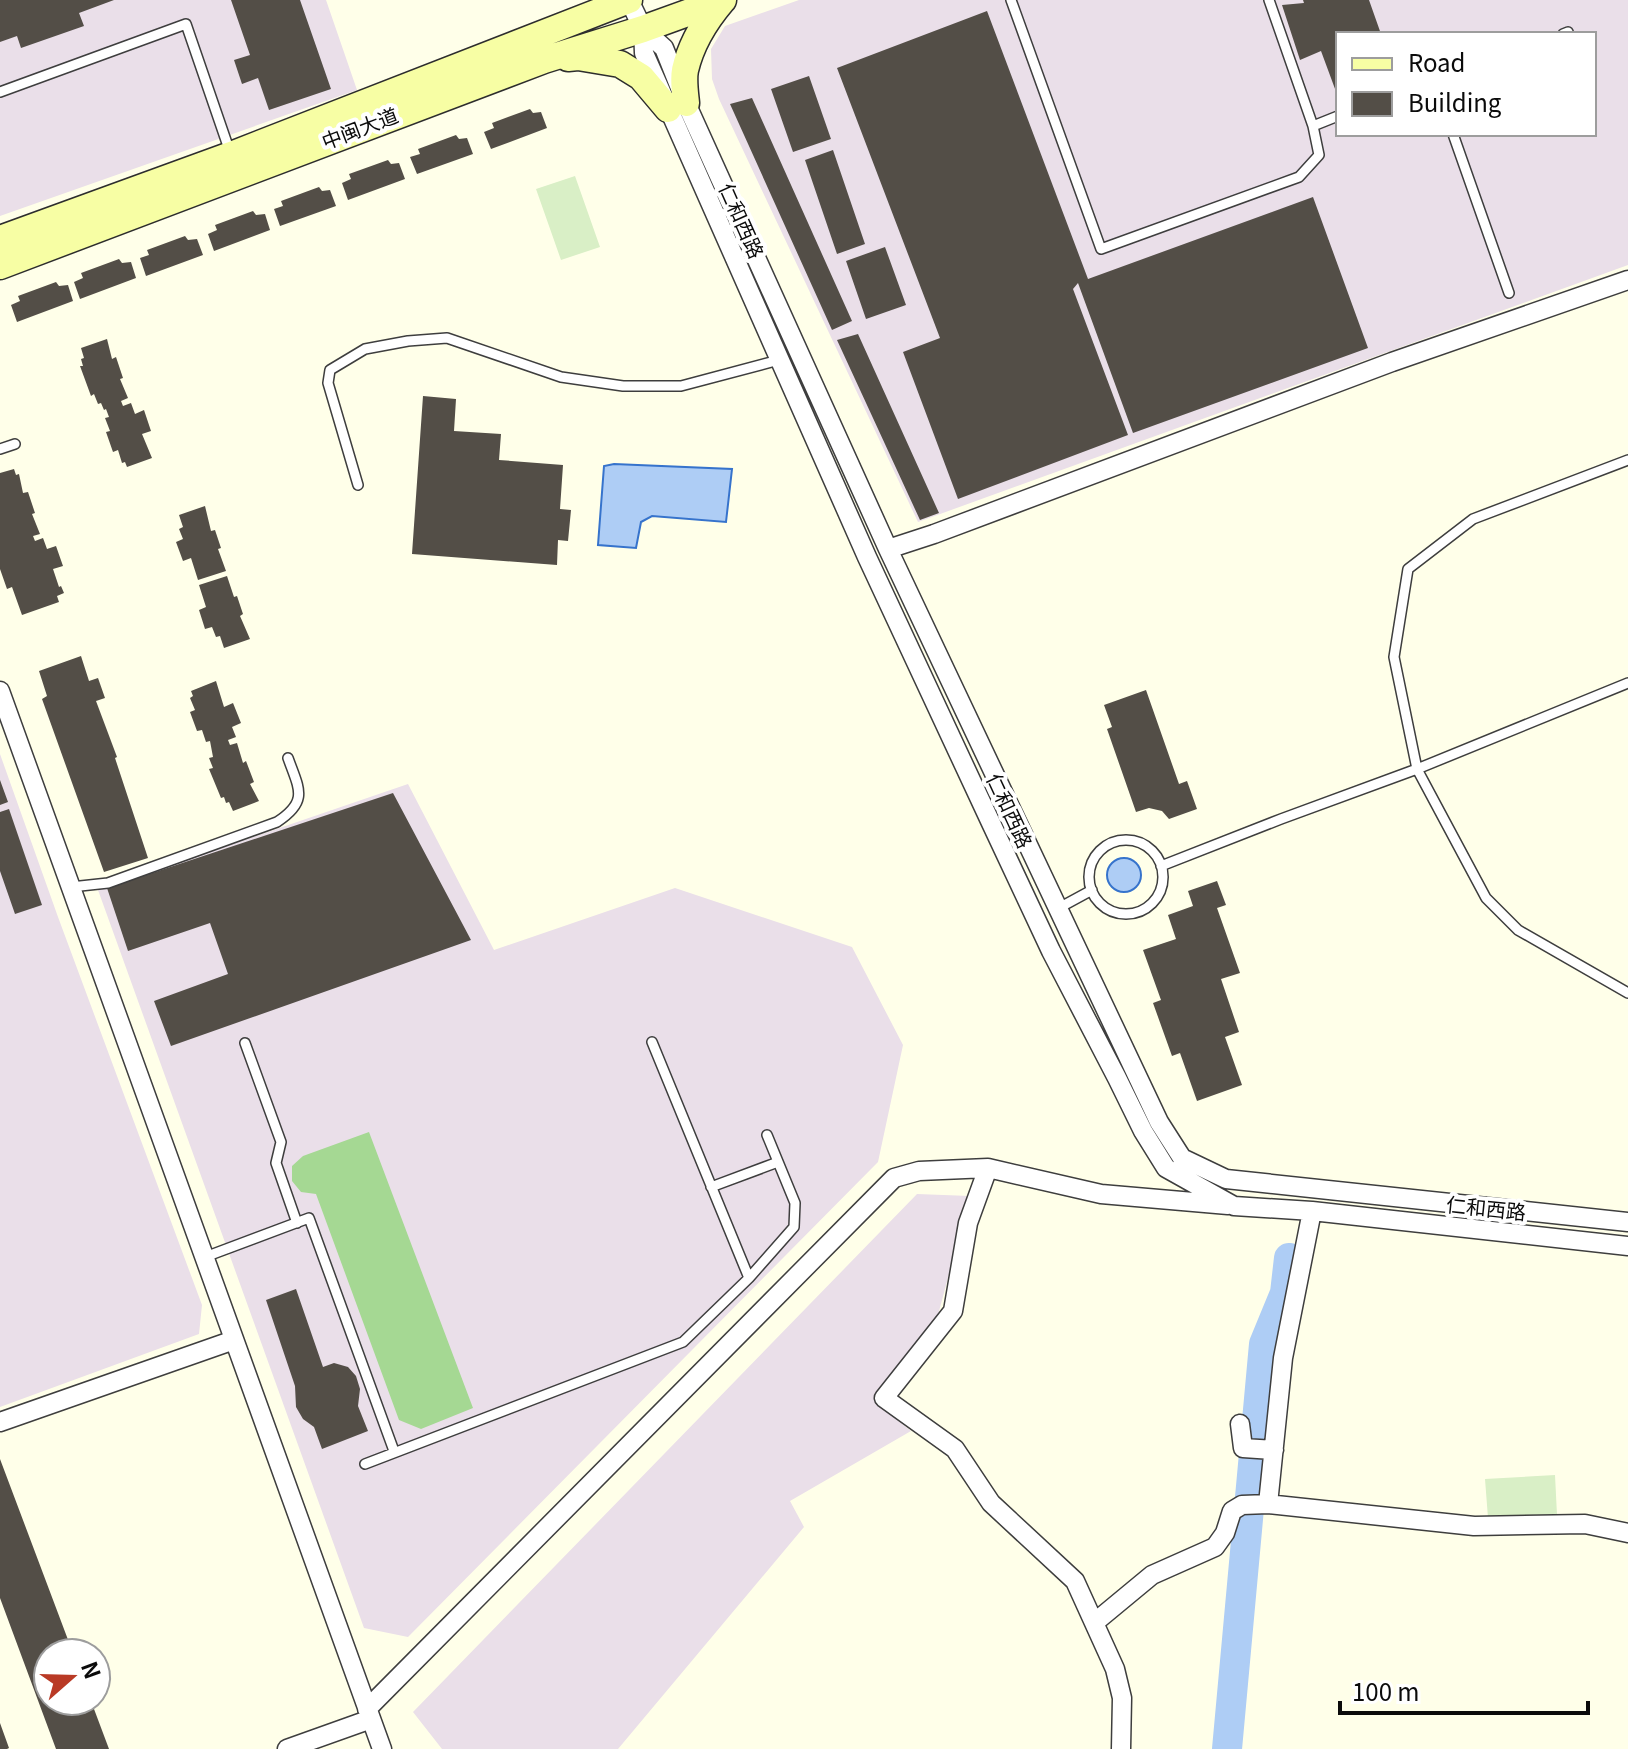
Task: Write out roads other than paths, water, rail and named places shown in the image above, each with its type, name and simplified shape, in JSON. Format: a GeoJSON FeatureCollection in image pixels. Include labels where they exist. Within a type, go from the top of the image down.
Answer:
{"type":"FeatureCollection","features":[{"type":"Feature","properties":{"kind":"main road","name":"中闽大道"},"geometry":{"type":"LineString","coordinates":[[0,239],[231,155],[629,0]]}},
{"type":"Feature","properties":{"kind":"main road","name":"中闽大道"},"geometry":{"type":"LineString","coordinates":[[0,266],[544,60],[723,0]]}},
{"type":"Feature","properties":{"kind":"main road"},"geometry":{"type":"LineString","coordinates":[[544,60],[578,57],[620,64],[677,106],[695,43],[707,18],[723,0]]}},
{"type":"Feature","properties":{"kind":"street","name":"仁和西路"},"geometry":{"type":"LineString","coordinates":[[629,0],[643,29],[644,53],[677,106],[1159,1122],[1182,1158],[1226,1179],[1628,1222]]}},
{"type":"Feature","properties":{"kind":"street","name":"仁和西路"},"geometry":{"type":"LineString","coordinates":[[677,106],[779,360],[867,557],[1051,951],[1143,1131],[1166,1168],[1234,1206],[1312,1211],[1628,1246]]}},
{"type":"Feature","properties":{"kind":"street"},"geometry":{"type":"LineString","coordinates":[[888,549],[1392,362],[1628,280]]}},
{"type":"Feature","properties":{"kind":"street"},"geometry":{"type":"LineString","coordinates":[[0,691],[382,1749]]}},
{"type":"Feature","properties":{"kind":"street"},"geometry":{"type":"LineString","coordinates":[[1051,951],[1072,938]]}},
{"type":"Feature","properties":{"kind":"street"},"geometry":{"type":"LineString","coordinates":[[287,1749],[369,1714],[894,1178],[919,1171],[988,1168],[1101,1194],[1234,1206]]}},
{"type":"Feature","properties":{"kind":"street"},"geometry":{"type":"LineString","coordinates":[[988,1168],[968,1223],[953,1311],[884,1398],[955,1449],[991,1503],[1075,1581],[1115,1669],[1122,1698],[1121,1749]]}},
{"type":"Feature","properties":{"kind":"street"},"geometry":{"type":"LineString","coordinates":[[1257,1504],[1271,1450],[1283,1358],[1312,1211]]}},
{"type":"Feature","properties":{"kind":"street"},"geometry":{"type":"LineString","coordinates":[[0,1422],[234,1340]]}},
{"type":"Feature","properties":{"kind":"street"},"geometry":{"type":"LineString","coordinates":[[1240,1424],[1243,1448],[1271,1450]]}},
{"type":"Feature","properties":{"kind":"street"},"geometry":{"type":"LineString","coordinates":[[1094,1623],[1152,1575],[1215,1547],[1225,1533],[1232,1511],[1257,1504],[1474,1526],[1585,1524],[1628,1533]]}},
{"type":"Feature","properties":{"kind":"lane"},"geometry":{"type":"LineString","coordinates":[[1011,0],[1101,249],[1299,177],[1319,155],[1313,126],[1269,0]]}},
{"type":"Feature","properties":{"kind":"lane"},"geometry":{"type":"LineString","coordinates":[[0,92],[186,24],[231,155]]}},
{"type":"Feature","properties":{"kind":"lane"},"geometry":{"type":"LineString","coordinates":[[1313,126],[1336,117]]}},
{"type":"Feature","properties":{"kind":"lane"},"geometry":{"type":"LineString","coordinates":[[1454,136],[1509,293]]}},
{"type":"Feature","properties":{"kind":"lane"},"geometry":{"type":"LineString","coordinates":[[358,485],[328,383],[330,370],[365,349],[447,338],[561,377],[623,386],[681,386],[779,360]]}},
{"type":"Feature","properties":{"kind":"lane"},"geometry":{"type":"LineString","coordinates":[[0,449],[15,444]]}},
{"type":"Feature","properties":{"kind":"lane"},"geometry":{"type":"LineString","coordinates":[[1628,460],[1473,519],[1408,569],[1394,657],[1417,769],[1486,898],[1518,930],[1628,993]]}},
{"type":"Feature","properties":{"kind":"lane"},"geometry":{"type":"LineString","coordinates":[[1161,866],[1417,769],[1628,683]]}},
{"type":"Feature","properties":{"kind":"lane"},"geometry":{"type":"LineString","coordinates":[[71,887],[108,883],[277,822],[292,812],[299,798],[288,758]]}},
{"type":"Feature","properties":{"kind":"lane"},"geometry":{"type":"LineString","coordinates":[[1134,841],[1155,854],[1161,866],[1163,877],[1156,899],[1137,912],[1126,914],[1104,907],[1092,890],[1089,875],[1092,863],[1099,852],[1109,845],[1134,841]]}},
{"type":"Feature","properties":{"kind":"lane"},"geometry":{"type":"LineString","coordinates":[[1057,909],[1092,890]]}},
{"type":"Feature","properties":{"kind":"lane"},"geometry":{"type":"LineString","coordinates":[[652,1042],[749,1278]]}},
{"type":"Feature","properties":{"kind":"lane"},"geometry":{"type":"LineString","coordinates":[[245,1043],[281,1142],[276,1163],[297,1223]]}},
{"type":"Feature","properties":{"kind":"lane"},"geometry":{"type":"LineString","coordinates":[[365,1464],[683,1342],[749,1278],[794,1227],[795,1203],[767,1135]]}},
{"type":"Feature","properties":{"kind":"lane"},"geometry":{"type":"LineString","coordinates":[[711,1187],[778,1162]]}},
{"type":"Feature","properties":{"kind":"lane"},"geometry":{"type":"LineString","coordinates":[[205,1257],[309,1218],[394,1451]]}},
{"type":"Feature","properties":{"kind":"water"},"geometry":{"type":"Polygon","coordinates":[[[604,466],[732,469],[726,522],[652,516],[641,522],[636,548],[598,545],[604,466]]]}},
{"type":"Feature","properties":{"kind":"water"},"geometry":{"type":"Polygon","coordinates":[[[1124,858],[1136,863],[1141,875],[1136,887],[1124,892],[1112,887],[1107,875],[1112,863],[1124,858]]]}},
{"type":"Feature","properties":{"kind":"waterway"},"geometry":{"type":"LineString","coordinates":[[1227,1749],[1264,1344],[1285,1293],[1289,1258]]}}]}
